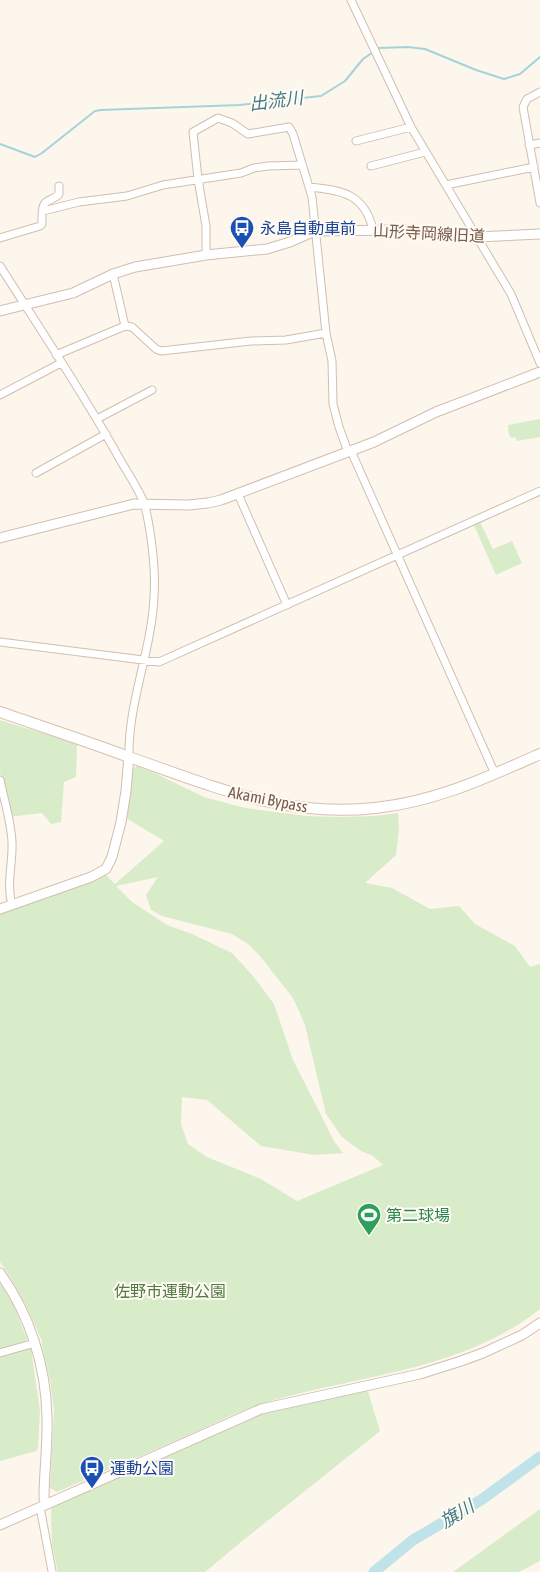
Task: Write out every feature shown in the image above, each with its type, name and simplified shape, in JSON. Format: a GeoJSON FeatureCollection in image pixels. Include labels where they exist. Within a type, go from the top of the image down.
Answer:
{"type":"FeatureCollection","features":[{"type":"Feature","properties":{"kind":"main road","name":"Akami Bypass"},"geometry":{"type":"LineString","coordinates":[[0,712],[219,789],[285,806],[317,809],[354,810],[396,805],[455,791],[540,754]]}},
{"type":"Feature","properties":{"kind":"street"},"geometry":{"type":"LineString","coordinates":[[351,0],[411,127],[511,294],[538,353],[540,363]]}},
{"type":"Feature","properties":{"kind":"street"},"geometry":{"type":"LineString","coordinates":[[540,92],[526,99],[523,107],[540,202]]}},
{"type":"Feature","properties":{"kind":"street"},"geometry":{"type":"LineString","coordinates":[[206,256],[206,226],[193,132],[218,118],[248,134],[289,127],[293,134],[312,197],[326,334],[332,361],[333,404],[339,427],[495,774]]}},
{"type":"Feature","properties":{"kind":"street"},"geometry":{"type":"LineString","coordinates":[[356,141],[411,127]]}},
{"type":"Feature","properties":{"kind":"street"},"geometry":{"type":"LineString","coordinates":[[529,144],[540,143]]}},
{"type":"Feature","properties":{"kind":"street"},"geometry":{"type":"LineString","coordinates":[[371,166],[425,152]]}},
{"type":"Feature","properties":{"kind":"street"},"geometry":{"type":"LineString","coordinates":[[43,211],[79,202],[127,196],[164,185],[241,173],[254,168],[302,165]]}},
{"type":"Feature","properties":{"kind":"street"},"geometry":{"type":"LineString","coordinates":[[446,185],[534,167]]}},
{"type":"Feature","properties":{"kind":"street"},"geometry":{"type":"LineString","coordinates":[[0,238],[40,226],[42,224],[45,204],[59,194],[59,186]]}},
{"type":"Feature","properties":{"kind":"street"},"geometry":{"type":"LineString","coordinates":[[309,186],[334,189],[357,199],[371,222],[373,230]]}},
{"type":"Feature","properties":{"kind":"street","name":"山形寺岡線旧道"},"geometry":{"type":"LineString","coordinates":[[0,310],[74,293],[113,274],[135,267],[268,249],[315,231],[404,230],[476,237],[540,234]]}},
{"type":"Feature","properties":{"kind":"street"},"geometry":{"type":"LineString","coordinates":[[0,266],[97,419],[144,504],[155,572],[151,629],[129,736],[126,790],[121,822],[112,857],[106,869],[91,877],[0,909]]}},
{"type":"Feature","properties":{"kind":"street"},"geometry":{"type":"LineString","coordinates":[[113,274],[125,326]]}},
{"type":"Feature","properties":{"kind":"street"},"geometry":{"type":"LineString","coordinates":[[56,355],[125,326],[132,326],[156,349],[161,351],[252,341],[286,340],[326,334]]}},
{"type":"Feature","properties":{"kind":"street"},"geometry":{"type":"LineString","coordinates":[[0,394],[61,363]]}},
{"type":"Feature","properties":{"kind":"street"},"geometry":{"type":"LineString","coordinates":[[0,538],[78,520],[120,507],[144,504],[188,505],[208,503],[238,494],[350,452],[436,412],[540,372]]}},
{"type":"Feature","properties":{"kind":"street"},"geometry":{"type":"LineString","coordinates":[[97,419],[152,390]]}},
{"type":"Feature","properties":{"kind":"street"},"geometry":{"type":"LineString","coordinates":[[36,474],[106,434]]}},
{"type":"Feature","properties":{"kind":"street"},"geometry":{"type":"LineString","coordinates":[[0,642],[158,662],[540,492]]}},
{"type":"Feature","properties":{"kind":"street"},"geometry":{"type":"LineString","coordinates":[[238,494],[287,605]]}},
{"type":"Feature","properties":{"kind":"street"},"geometry":{"type":"LineString","coordinates":[[0,780],[12,843],[8,887],[12,905]]}},
{"type":"Feature","properties":{"kind":"street"},"geometry":{"type":"LineString","coordinates":[[0,1273],[19,1304],[35,1343],[42,1371],[47,1419],[44,1498],[42,1506],[52,1571]]}},
{"type":"Feature","properties":{"kind":"street"},"geometry":{"type":"LineString","coordinates":[[0,1525],[261,1409],[420,1374],[483,1353],[522,1336],[540,1323]]}},
{"type":"Feature","properties":{"kind":"street"},"geometry":{"type":"LineString","coordinates":[[0,1353],[35,1343]]}},
{"type":"Feature","properties":{"kind":"green space"},"geometry":{"type":"Polygon","coordinates":[[[540,419],[540,437],[517,441],[515,437],[512,438],[509,435],[508,425],[540,419]]]}},
{"type":"Feature","properties":{"kind":"green space"},"geometry":{"type":"Polygon","coordinates":[[[480,522],[493,549],[512,541],[522,563],[496,575],[474,525],[480,522]]]}},
{"type":"Feature","properties":{"kind":"green space"},"geometry":{"type":"Polygon","coordinates":[[[0,720],[77,744],[76,777],[64,782],[61,822],[51,824],[42,813],[9,817],[0,771],[0,720]]]}},
{"type":"Feature","properties":{"kind":"green space","name":"佐野市運動公園"},"geometry":{"type":"Polygon","coordinates":[[[138,765],[204,797],[245,808],[307,816],[375,816],[398,813],[399,829],[396,855],[365,883],[392,888],[430,909],[459,906],[475,924],[515,946],[530,967],[540,964],[540,1309],[508,1331],[475,1347],[403,1370],[255,1406],[57,1492],[50,1488],[54,1411],[42,1341],[23,1300],[0,1262],[0,914],[105,874],[115,884],[164,841],[126,818],[132,769],[138,765]],[[158,877],[116,886],[132,902],[167,925],[192,934],[232,953],[253,976],[274,1004],[293,1060],[334,1141],[343,1153],[314,1155],[261,1146],[207,1100],[182,1097],[181,1124],[188,1144],[207,1157],[261,1179],[297,1201],[383,1165],[373,1156],[361,1151],[342,1137],[326,1114],[305,1025],[293,998],[260,956],[248,944],[232,934],[162,916],[151,910],[146,895],[158,877]]]}},
{"type":"Feature","properties":{"kind":"green space"},"geometry":{"type":"Polygon","coordinates":[[[0,1282],[15,1308],[27,1339],[23,1343],[25,1349],[31,1349],[40,1411],[38,1448],[36,1451],[0,1461],[0,1282]]]}},
{"type":"Feature","properties":{"kind":"green space"},"geometry":{"type":"Polygon","coordinates":[[[367,1388],[380,1431],[205,1572],[58,1572],[52,1545],[51,1510],[54,1505],[269,1410],[367,1388]]]}},
{"type":"Feature","properties":{"kind":"green space"},"geometry":{"type":"Polygon","coordinates":[[[540,1509],[540,1561],[519,1572],[453,1572],[540,1509]]]}},
{"type":"Feature","properties":{"kind":"waterway","name":"出流川"},"geometry":{"type":"LineString","coordinates":[[0,144],[35,157],[95,111],[101,110],[239,105],[321,96],[345,81],[363,59],[379,48],[408,47],[425,49],[476,70],[504,79],[520,74],[540,57]]}},
{"type":"Feature","properties":{"kind":"waterway","name":"旗川"},"geometry":{"type":"LineString","coordinates":[[374,1572],[413,1540],[481,1500],[540,1457]]}},
{"type":"Feature","properties":{"kind":"place","name":"永島自動車前"},"geometry":{"type":"Point","coordinates":[242,249]}},
{"type":"Feature","properties":{"kind":"place","name":"第二球場"},"geometry":{"type":"Point","coordinates":[369,1236]}},
{"type":"Feature","properties":{"kind":"place","name":"運動公園"},"geometry":{"type":"Point","coordinates":[92,1489]}}]}
